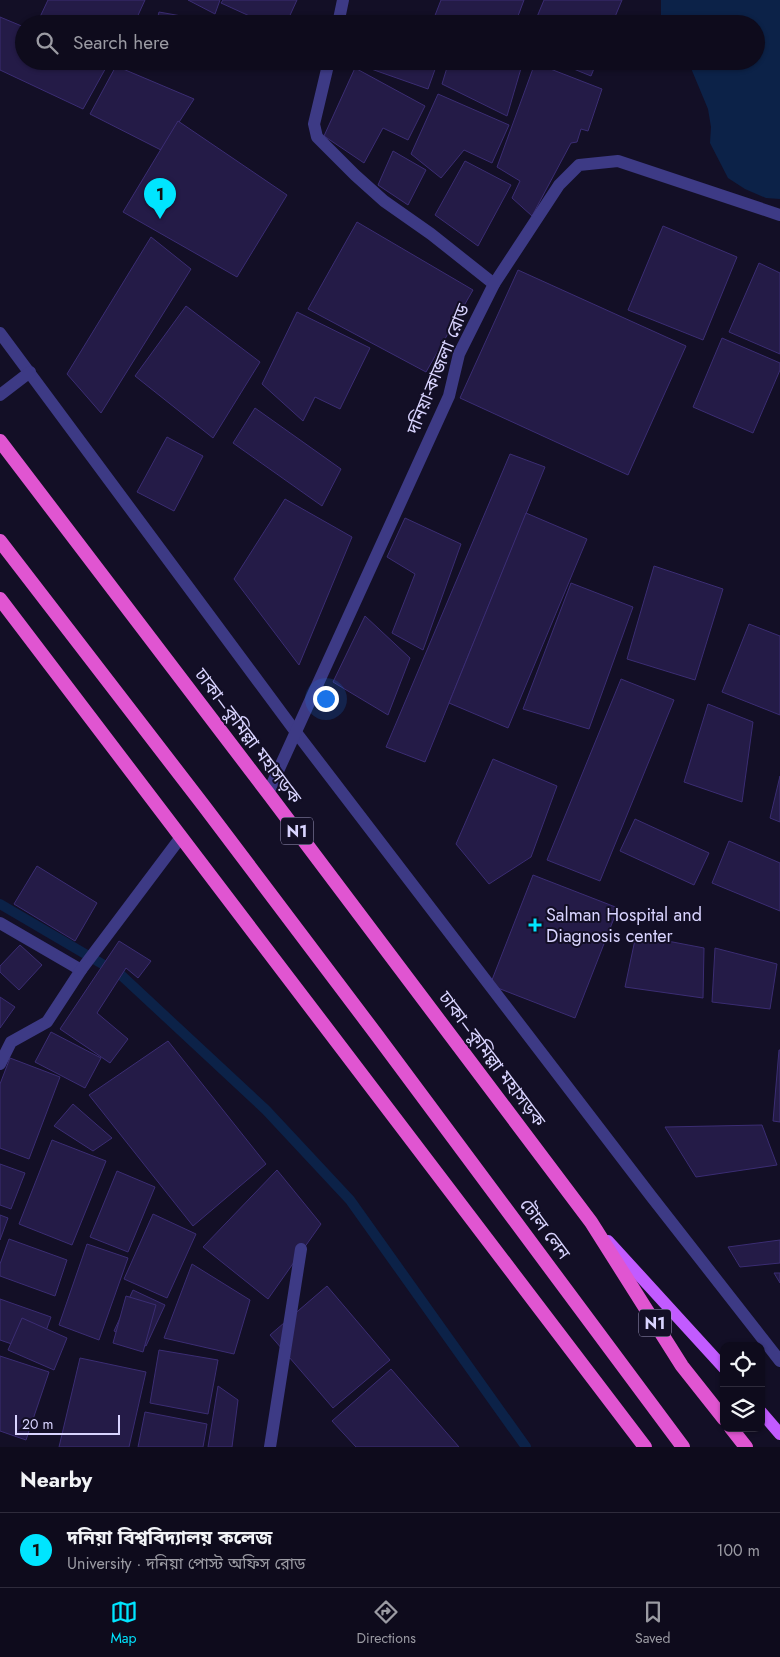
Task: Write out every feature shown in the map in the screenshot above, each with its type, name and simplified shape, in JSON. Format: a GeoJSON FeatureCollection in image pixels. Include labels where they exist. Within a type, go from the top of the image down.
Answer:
{"type":"FeatureCollection","features":[{"type":"Feature","properties":{"kind":"highway","name":"ঢাকা–কুমিল্লা মহাসড়ক"},"geometry":{"type":"LineString","coordinates":[[0,441],[591,1222],[682,1366],[720,1414]]}},
{"type":"Feature","properties":{"kind":"highway","name":"টোল লেন"},"geometry":{"type":"LineString","coordinates":[[0,541],[204,806],[376,1034],[683,1447]]}},
{"type":"Feature","properties":{"kind":"highway"},"geometry":{"type":"LineString","coordinates":[[0,599],[645,1447]]}},
{"type":"Feature","properties":{"kind":"highway"},"geometry":{"type":"LineString","coordinates":[[734,1432],[746,1447]]}},
{"type":"Feature","properties":{"kind":"main road","name":"ঢাকা–কুমিল্লা মহাসড়ক"},"geometry":{"type":"LineString","coordinates":[[591,1222],[720,1364]]}},
{"type":"Feature","properties":{"kind":"main road"},"geometry":{"type":"LineString","coordinates":[[765,1417],[780,1434]]}},
{"type":"Feature","properties":{"kind":"street"},"geometry":{"type":"LineString","coordinates":[[340,15],[343,0]]}},
{"type":"Feature","properties":{"kind":"street"},"geometry":{"type":"LineString","coordinates":[[327,70],[314,124],[317,137],[384,201],[431,234],[494,284]]}},
{"type":"Feature","properties":{"kind":"street","name":"দনিয়া-কাজলা রোড"},"geometry":{"type":"LineString","coordinates":[[268,793],[448,396],[459,354],[494,284],[559,185],[579,166],[618,161],[780,215]]}},
{"type":"Feature","properties":{"kind":"street"},"geometry":{"type":"LineString","coordinates":[[0,333],[295,732],[780,1361]]}},
{"type":"Feature","properties":{"kind":"street"},"geometry":{"type":"LineString","coordinates":[[0,394],[30,372]]}},
{"type":"Feature","properties":{"kind":"street"},"geometry":{"type":"LineString","coordinates":[[0,1064],[11,1042],[47,1022],[82,969],[181,837]]}},
{"type":"Feature","properties":{"kind":"street"},"geometry":{"type":"LineString","coordinates":[[0,922],[82,969]]}},
{"type":"Feature","properties":{"kind":"street"},"geometry":{"type":"LineString","coordinates":[[270,1447],[301,1249]]}},
{"type":"Feature","properties":{"kind":"water"},"geometry":{"type":"Polygon","coordinates":[[[661,0],[780,0],[780,199],[766,198],[745,189],[728,178],[710,143],[711,127],[708,109],[692,70],[765,70],[765,15],[661,15],[661,0]]]}},
{"type":"Feature","properties":{"kind":"building"},"geometry":{"type":"Polygon","coordinates":[[[48,0],[145,0],[138,15],[41,15],[48,0]]]}},
{"type":"Feature","properties":{"kind":"building"},"geometry":{"type":"Polygon","coordinates":[[[188,0],[220,0],[215,14],[188,0]]]}},
{"type":"Feature","properties":{"kind":"building"},"geometry":{"type":"Polygon","coordinates":[[[223,0],[297,0],[290,15],[247,15],[221,3],[223,0]]]}},
{"type":"Feature","properties":{"kind":"building"},"geometry":{"type":"Polygon","coordinates":[[[441,0],[524,0],[518,15],[435,15],[441,0]]]}},
{"type":"Feature","properties":{"kind":"building"},"geometry":{"type":"Polygon","coordinates":[[[544,0],[622,0],[616,15],[538,15],[544,0]]]}},
{"type":"Feature","properties":{"kind":"building"},"geometry":{"type":"Polygon","coordinates":[[[159,12],[176,15],[158,15],[159,12]]]}},
{"type":"Feature","properties":{"kind":"building"},"geometry":{"type":"Polygon","coordinates":[[[0,17],[15,23],[15,70],[105,70],[83,109],[0,70],[0,17]]]}},
{"type":"Feature","properties":{"kind":"building"},"geometry":{"type":"Polygon","coordinates":[[[114,70],[125,70],[194,99],[161,150],[90,114],[114,70]]]}},
{"type":"Feature","properties":{"kind":"building"},"geometry":{"type":"Polygon","coordinates":[[[354,70],[359,70],[425,106],[408,140],[383,128],[364,163],[324,136],[354,70]]]}},
{"type":"Feature","properties":{"kind":"building"},"geometry":{"type":"Polygon","coordinates":[[[374,70],[435,70],[428,89],[374,70]]]}},
{"type":"Feature","properties":{"kind":"building"},"geometry":{"type":"Polygon","coordinates":[[[446,70],[521,70],[507,116],[442,84],[446,70]]]}},
{"type":"Feature","properties":{"kind":"building"},"geometry":{"type":"Polygon","coordinates":[[[532,70],[553,70],[602,89],[588,131],[581,129],[577,142],[571,143],[532,216],[512,198],[520,181],[497,167],[532,70]]]}},
{"type":"Feature","properties":{"kind":"building"},"geometry":{"type":"Polygon","coordinates":[[[576,70],[593,70],[591,76],[576,70]]]}},
{"type":"Feature","properties":{"kind":"building"},"geometry":{"type":"Polygon","coordinates":[[[438,94],[509,125],[492,163],[464,150],[441,178],[411,154],[438,94]]]}},
{"type":"Feature","properties":{"kind":"building"},"geometry":{"type":"Polygon","coordinates":[[[178,121],[287,195],[237,277],[123,212],[178,121]]]}},
{"type":"Feature","properties":{"kind":"building"},"geometry":{"type":"Polygon","coordinates":[[[393,151],[426,170],[408,205],[378,185],[393,151]]]}},
{"type":"Feature","properties":{"kind":"building"},"geometry":{"type":"Polygon","coordinates":[[[465,161],[511,185],[478,246],[435,215],[465,161]]]}},
{"type":"Feature","properties":{"kind":"building"},"geometry":{"type":"Polygon","coordinates":[[[357,222],[473,290],[426,372],[308,309],[357,222]]]}},
{"type":"Feature","properties":{"kind":"building"},"geometry":{"type":"Polygon","coordinates":[[[663,226],[737,257],[703,340],[628,310],[663,226]]]}},
{"type":"Feature","properties":{"kind":"building"},"geometry":{"type":"Polygon","coordinates":[[[151,237],[191,269],[101,413],[67,374],[151,237]]]}},
{"type":"Feature","properties":{"kind":"building"},"geometry":{"type":"Polygon","coordinates":[[[759,263],[780,273],[780,354],[729,332],[759,263]]]}},
{"type":"Feature","properties":{"kind":"building"},"geometry":{"type":"Polygon","coordinates":[[[518,270],[686,346],[628,475],[460,398],[518,270]]]}},
{"type":"Feature","properties":{"kind":"building"},"geometry":{"type":"Polygon","coordinates":[[[186,306],[260,362],[213,438],[135,376],[186,306]]]}},
{"type":"Feature","properties":{"kind":"building"},"geometry":{"type":"Polygon","coordinates":[[[297,312],[370,348],[340,409],[315,397],[303,421],[262,384],[297,312]]]}},
{"type":"Feature","properties":{"kind":"building"},"geometry":{"type":"Polygon","coordinates":[[[722,338],[780,363],[780,370],[753,433],[693,407],[722,338]]]}},
{"type":"Feature","properties":{"kind":"building"},"geometry":{"type":"Polygon","coordinates":[[[255,408],[341,469],[322,506],[233,443],[255,408]]]}},
{"type":"Feature","properties":{"kind":"building"},"geometry":{"type":"Polygon","coordinates":[[[167,437],[203,456],[174,511],[137,492],[167,437]]]}},
{"type":"Feature","properties":{"kind":"building"},"geometry":{"type":"Polygon","coordinates":[[[510,454],[545,467],[425,762],[386,747],[510,454]]]}},
{"type":"Feature","properties":{"kind":"building"},"geometry":{"type":"Polygon","coordinates":[[[285,499],[352,537],[299,665],[234,579],[285,499]]]}},
{"type":"Feature","properties":{"kind":"building"},"geometry":{"type":"Polygon","coordinates":[[[526,513],[587,539],[508,728],[449,703],[526,513]]]}},
{"type":"Feature","properties":{"kind":"building"},"geometry":{"type":"Polygon","coordinates":[[[405,518],[461,544],[423,650],[392,633],[415,574],[387,557],[405,518]]]}},
{"type":"Feature","properties":{"kind":"building"},"geometry":{"type":"Polygon","coordinates":[[[654,566],[723,589],[695,680],[627,659],[654,566]]]}},
{"type":"Feature","properties":{"kind":"building"},"geometry":{"type":"Polygon","coordinates":[[[571,583],[633,607],[589,729],[523,709],[571,583]]]}},
{"type":"Feature","properties":{"kind":"building"},"geometry":{"type":"Polygon","coordinates":[[[365,616],[410,658],[388,715],[333,682],[365,616]]]}},
{"type":"Feature","properties":{"kind":"building"},"geometry":{"type":"Polygon","coordinates":[[[749,624],[780,636],[780,715],[722,692],[749,624]]]}},
{"type":"Feature","properties":{"kind":"building"},"geometry":{"type":"Polygon","coordinates":[[[621,679],[674,700],[600,881],[547,860],[621,679]]]}},
{"type":"Feature","properties":{"kind":"building"},"geometry":{"type":"Polygon","coordinates":[[[708,704],[753,722],[742,802],[684,782],[708,704]]]}},
{"type":"Feature","properties":{"kind":"building"},"geometry":{"type":"Polygon","coordinates":[[[493,759],[557,786],[531,857],[489,884],[456,844],[493,759]]]}},
{"type":"Feature","properties":{"kind":"building"},"geometry":{"type":"Polygon","coordinates":[[[780,776],[780,822],[770,818],[780,776]]]}},
{"type":"Feature","properties":{"kind":"building"},"geometry":{"type":"Polygon","coordinates":[[[635,819],[709,853],[694,885],[620,851],[635,819]]]}},
{"type":"Feature","properties":{"kind":"building"},"geometry":{"type":"Polygon","coordinates":[[[729,841],[780,863],[780,911],[712,883],[729,841]]]}},
{"type":"Feature","properties":{"kind":"building"},"geometry":{"type":"Polygon","coordinates":[[[37,866],[97,903],[75,941],[14,904],[37,866]]]}},
{"type":"Feature","properties":{"kind":"building"},"geometry":{"type":"Polygon","coordinates":[[[533,875],[618,908],[575,1018],[490,985],[533,875]]]}},
{"type":"Feature","properties":{"kind":"building"},"geometry":{"type":"Polygon","coordinates":[[[636,935],[704,948],[703,998],[625,987],[636,935]]]}},
{"type":"Feature","properties":{"kind":"building"},"geometry":{"type":"Polygon","coordinates":[[[119,941],[151,961],[138,978],[126,968],[97,1013],[128,1039],[110,1063],[60,1029],[119,941]]]}},
{"type":"Feature","properties":{"kind":"building"},"geometry":{"type":"Polygon","coordinates":[[[20,945],[42,965],[19,990],[0,972],[0,966],[20,945]]]}},
{"type":"Feature","properties":{"kind":"building"},"geometry":{"type":"Polygon","coordinates":[[[715,948],[777,964],[770,1009],[712,1002],[715,948]]]}},
{"type":"Feature","properties":{"kind":"building"},"geometry":{"type":"Polygon","coordinates":[[[0,997],[15,1007],[0,1028],[0,997]]]}},
{"type":"Feature","properties":{"kind":"building"},"geometry":{"type":"Polygon","coordinates":[[[51,1032],[101,1058],[85,1088],[35,1062],[51,1032]]]}},
{"type":"Feature","properties":{"kind":"building"},"geometry":{"type":"Polygon","coordinates":[[[168,1041],[266,1164],[193,1226],[89,1095],[168,1041]]]}},
{"type":"Feature","properties":{"kind":"building"},"geometry":{"type":"Polygon","coordinates":[[[780,1050],[780,1122],[773,1121],[780,1050]]]}},
{"type":"Feature","properties":{"kind":"building"},"geometry":{"type":"Polygon","coordinates":[[[10,1058],[60,1077],[29,1159],[0,1148],[0,1084],[10,1058]]]}},
{"type":"Feature","properties":{"kind":"building"},"geometry":{"type":"Polygon","coordinates":[[[73,1104],[112,1138],[93,1151],[54,1126],[73,1104]]]}},
{"type":"Feature","properties":{"kind":"building"},"geometry":{"type":"Polygon","coordinates":[[[762,1125],[777,1165],[696,1177],[665,1127],[762,1125]]]}},
{"type":"Feature","properties":{"kind":"building"},"geometry":{"type":"Polygon","coordinates":[[[52,1140],[106,1161],[72,1245],[19,1224],[52,1140]]]}},
{"type":"Feature","properties":{"kind":"building"},"geometry":{"type":"Polygon","coordinates":[[[0,1164],[25,1173],[11,1209],[0,1205],[0,1164]]]}},
{"type":"Feature","properties":{"kind":"building"},"geometry":{"type":"Polygon","coordinates":[[[277,1170],[321,1224],[268,1299],[203,1247],[277,1170]]]}},
{"type":"Feature","properties":{"kind":"building"},"geometry":{"type":"Polygon","coordinates":[[[117,1171],[155,1187],[128,1252],[90,1237],[117,1171]]]}},
{"type":"Feature","properties":{"kind":"building"},"geometry":{"type":"Polygon","coordinates":[[[153,1214],[196,1234],[167,1298],[124,1279],[153,1214]]]}},
{"type":"Feature","properties":{"kind":"building"},"geometry":{"type":"Polygon","coordinates":[[[0,1215],[8,1218],[0,1240],[0,1215]]]}},
{"type":"Feature","properties":{"kind":"building"},"geometry":{"type":"Polygon","coordinates":[[[9,1239],[67,1260],[55,1296],[0,1276],[0,1264],[9,1239]]]}},
{"type":"Feature","properties":{"kind":"building"},"geometry":{"type":"Polygon","coordinates":[[[780,1240],[780,1263],[740,1267],[728,1247],[780,1240]]]}},
{"type":"Feature","properties":{"kind":"building"},"geometry":{"type":"Polygon","coordinates":[[[87,1244],[128,1258],[99,1340],[59,1325],[87,1244]]]}},
{"type":"Feature","properties":{"kind":"building"},"geometry":{"type":"Polygon","coordinates":[[[192,1264],[250,1300],[234,1354],[164,1338],[192,1264]]]}},
{"type":"Feature","properties":{"kind":"building"},"geometry":{"type":"Polygon","coordinates":[[[774,1273],[780,1273],[780,1283],[774,1273]]]}},
{"type":"Feature","properties":{"kind":"building"},"geometry":{"type":"Polygon","coordinates":[[[327,1286],[390,1360],[333,1408],[270,1335],[327,1286]]]}},
{"type":"Feature","properties":{"kind":"building"},"geometry":{"type":"Polygon","coordinates":[[[133,1290],[165,1305],[146,1346],[114,1331],[133,1290]]]}},
{"type":"Feature","properties":{"kind":"building"},"geometry":{"type":"Polygon","coordinates":[[[126,1296],[156,1305],[143,1352],[113,1343],[126,1296]]]}},
{"type":"Feature","properties":{"kind":"building"},"geometry":{"type":"Polygon","coordinates":[[[0,1299],[51,1317],[38,1353],[0,1340],[0,1299]]]}},
{"type":"Feature","properties":{"kind":"building"},"geometry":{"type":"Polygon","coordinates":[[[22,1318],[67,1338],[54,1370],[8,1350],[22,1318]]]}},
{"type":"Feature","properties":{"kind":"building"},"geometry":{"type":"Polygon","coordinates":[[[159,1350],[218,1360],[208,1414],[150,1403],[159,1350]]]}},
{"type":"Feature","properties":{"kind":"building"},"geometry":{"type":"Polygon","coordinates":[[[0,1356],[49,1372],[26,1440],[0,1431],[0,1356]]]}},
{"type":"Feature","properties":{"kind":"building"},"geometry":{"type":"Polygon","coordinates":[[[80,1358],[146,1372],[129,1447],[59,1447],[80,1358]]]}},
{"type":"Feature","properties":{"kind":"building"},"geometry":{"type":"Polygon","coordinates":[[[391,1369],[459,1447],[356,1447],[332,1421],[391,1369]]]}},
{"type":"Feature","properties":{"kind":"building"},"geometry":{"type":"Polygon","coordinates":[[[218,1386],[238,1400],[232,1447],[208,1447],[218,1386]]]}},
{"type":"Feature","properties":{"kind":"building"},"geometry":{"type":"Polygon","coordinates":[[[145,1412],[207,1424],[203,1447],[138,1447],[145,1412]]]}},
{"type":"Feature","properties":{"kind":"waterway"},"geometry":{"type":"LineString","coordinates":[[0,904],[121,975],[266,1110],[350,1200],[526,1447]]}},
{"type":"Feature","properties":{"kind":"place","name":"দনিয়া বিশ্ববিদ্যালয় কলেজ"},"geometry":{"type":"Point","coordinates":[160,219]}},
{"type":"Feature","properties":{"kind":"place","name":"Salman Hospital and Diagnosis center"},"geometry":{"type":"Point","coordinates":[535,925]}}]}
